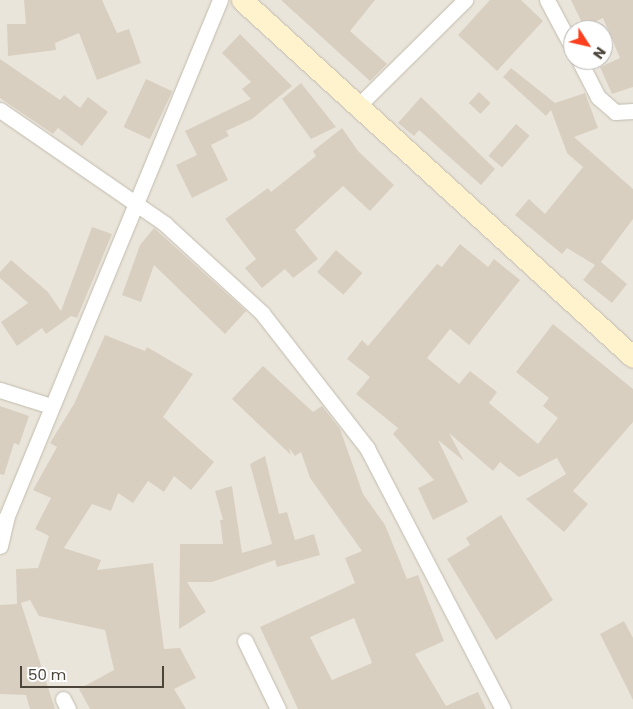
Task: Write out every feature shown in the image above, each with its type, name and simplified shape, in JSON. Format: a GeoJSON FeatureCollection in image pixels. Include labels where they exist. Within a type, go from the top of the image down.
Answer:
{"type":"FeatureCollection","features":[{"type":"Feature","properties":{"kind":"street"},"geometry":{"type":"LineString","coordinates":[[0,546],[6,516],[220,0]]}},
{"type":"Feature","properties":{"kind":"street"},"geometry":{"type":"LineString","coordinates":[[242,0],[633,357]]}},
{"type":"Feature","properties":{"kind":"street"},"geometry":{"type":"LineString","coordinates":[[358,106],[465,0]]}},
{"type":"Feature","properties":{"kind":"street"},"geometry":{"type":"LineString","coordinates":[[547,0],[563,30]]}},
{"type":"Feature","properties":{"kind":"street"},"geometry":{"type":"LineString","coordinates":[[584,70],[598,97],[615,112],[633,111]]}},
{"type":"Feature","properties":{"kind":"street"},"geometry":{"type":"LineString","coordinates":[[0,110],[165,224],[262,313],[367,448],[503,709]]}},
{"type":"Feature","properties":{"kind":"street"},"geometry":{"type":"LineString","coordinates":[[0,390],[51,406]]}},
{"type":"Feature","properties":{"kind":"street"},"geometry":{"type":"LineString","coordinates":[[246,641],[278,709]]}},
{"type":"Feature","properties":{"kind":"shaded area"},"geometry":{"type":"Polygon","coordinates":[[[0,0],[633,0],[633,709],[0,709],[0,0]]]}},
{"type":"Feature","properties":{"kind":"building"},"geometry":{"type":"Polygon","coordinates":[[[24,0],[102,0],[117,33],[129,29],[141,63],[97,80],[79,33],[55,43],[56,50],[8,56],[7,24],[26,24],[24,0]]]}},
{"type":"Feature","properties":{"kind":"building"},"geometry":{"type":"Polygon","coordinates":[[[281,0],[375,0],[350,31],[387,64],[370,81],[281,0]]]}},
{"type":"Feature","properties":{"kind":"building"},"geometry":{"type":"Polygon","coordinates":[[[490,0],[521,0],[543,21],[497,71],[458,35],[490,0]]]}},
{"type":"Feature","properties":{"kind":"building"},"geometry":{"type":"Polygon","coordinates":[[[571,0],[633,0],[633,87],[612,94],[601,70],[613,70],[613,61],[620,58],[613,42],[613,20],[604,20],[603,18],[599,20],[581,20],[571,0]]]}},
{"type":"Feature","properties":{"kind":"building"},"geometry":{"type":"Polygon","coordinates":[[[240,34],[292,86],[252,119],[226,131],[229,136],[211,145],[228,180],[192,198],[176,165],[197,155],[185,131],[251,99],[242,89],[251,82],[222,53],[240,34]]]}},
{"type":"Feature","properties":{"kind":"building"},"geometry":{"type":"Polygon","coordinates":[[[0,59],[60,100],[64,95],[80,108],[88,97],[108,112],[82,146],[58,128],[53,134],[0,98],[0,59]]]}},
{"type":"Feature","properties":{"kind":"building"},"geometry":{"type":"Polygon","coordinates":[[[511,68],[555,103],[585,93],[598,128],[574,137],[633,189],[633,219],[601,262],[627,284],[612,303],[583,280],[595,265],[567,248],[562,254],[515,215],[529,199],[545,214],[583,167],[567,153],[551,110],[546,116],[503,77],[511,68]]]}},
{"type":"Feature","properties":{"kind":"building"},"geometry":{"type":"Polygon","coordinates":[[[146,79],[172,91],[150,139],[124,127],[146,79]]]}},
{"type":"Feature","properties":{"kind":"building"},"geometry":{"type":"Polygon","coordinates":[[[301,83],[336,127],[311,139],[282,99],[301,83]]]}},
{"type":"Feature","properties":{"kind":"building"},"geometry":{"type":"Polygon","coordinates":[[[479,92],[491,103],[480,114],[469,103],[479,92]]]}},
{"type":"Feature","properties":{"kind":"building"},"geometry":{"type":"Polygon","coordinates":[[[421,97],[495,169],[481,185],[419,130],[414,136],[398,123],[421,97]]]}},
{"type":"Feature","properties":{"kind":"building"},"geometry":{"type":"Polygon","coordinates":[[[516,124],[530,136],[502,168],[488,156],[516,124]]]}},
{"type":"Feature","properties":{"kind":"building"},"geometry":{"type":"Polygon","coordinates":[[[342,128],[358,151],[394,185],[370,211],[343,186],[295,230],[318,259],[293,278],[285,269],[262,288],[245,268],[256,259],[225,219],[268,188],[271,192],[316,156],[313,151],[342,128]]]}},
{"type":"Feature","properties":{"kind":"building"},"geometry":{"type":"Polygon","coordinates":[[[92,227],[112,234],[77,318],[71,316],[46,334],[42,328],[17,346],[1,322],[28,303],[0,278],[0,272],[11,260],[48,292],[61,311],[92,227]]]}},
{"type":"Feature","properties":{"kind":"building"},"geometry":{"type":"Polygon","coordinates":[[[154,228],[246,311],[225,334],[154,265],[141,302],[122,295],[140,245],[154,228]]]}},
{"type":"Feature","properties":{"kind":"building"},"geometry":{"type":"Polygon","coordinates":[[[460,244],[488,267],[494,259],[520,280],[469,345],[450,329],[427,358],[459,384],[470,371],[497,392],[489,403],[538,444],[558,418],[543,406],[549,398],[516,372],[553,324],[633,389],[633,422],[573,491],[588,504],[564,532],[526,499],[566,474],[557,458],[519,477],[500,462],[493,471],[449,433],[464,461],[438,440],[468,502],[433,520],[418,488],[434,480],[393,434],[398,428],[356,394],[370,377],[347,359],[362,340],[368,346],[437,264],[442,267],[460,244]]]}},
{"type":"Feature","properties":{"kind":"building"},"geometry":{"type":"Polygon","coordinates":[[[336,250],[362,273],[343,295],[317,272],[336,250]]]}},
{"type":"Feature","properties":{"kind":"building"},"geometry":{"type":"Polygon","coordinates":[[[105,335],[145,351],[147,347],[193,374],[163,417],[214,462],[191,490],[174,476],[164,492],[148,481],[133,503],[118,493],[111,511],[92,504],[64,548],[101,560],[97,570],[153,563],[164,649],[180,648],[196,678],[174,689],[186,709],[90,709],[79,689],[114,670],[105,630],[39,616],[30,600],[21,603],[55,709],[30,709],[26,695],[0,694],[0,605],[17,604],[16,569],[38,568],[49,536],[35,529],[51,498],[33,490],[57,447],[50,443],[74,404],[105,335]]]}},
{"type":"Feature","properties":{"kind":"building"},"geometry":{"type":"Polygon","coordinates":[[[263,366],[313,412],[322,406],[340,429],[363,494],[385,525],[407,579],[418,575],[444,641],[415,654],[446,706],[478,692],[486,709],[298,709],[260,627],[355,583],[345,558],[362,551],[310,478],[301,452],[295,456],[289,448],[291,455],[232,399],[263,366]],[[354,618],[310,637],[332,680],[372,663],[354,618]]]}},
{"type":"Feature","properties":{"kind":"building"},"geometry":{"type":"Polygon","coordinates":[[[0,406],[29,416],[19,445],[14,443],[4,475],[0,474],[0,406]]]}},
{"type":"Feature","properties":{"kind":"building"},"geometry":{"type":"Polygon","coordinates":[[[265,456],[279,514],[287,512],[295,540],[314,534],[320,555],[277,567],[275,560],[212,582],[187,582],[206,612],[179,629],[180,544],[223,544],[220,520],[223,520],[215,491],[232,486],[242,553],[272,544],[250,464],[265,456]]]}},
{"type":"Feature","properties":{"kind":"building"},"geometry":{"type":"Polygon","coordinates":[[[501,515],[553,600],[496,640],[447,559],[470,545],[466,538],[501,515]]]}},
{"type":"Feature","properties":{"kind":"building"},"geometry":{"type":"Polygon","coordinates":[[[624,621],[633,638],[633,700],[600,634],[624,621]]]}}]}
